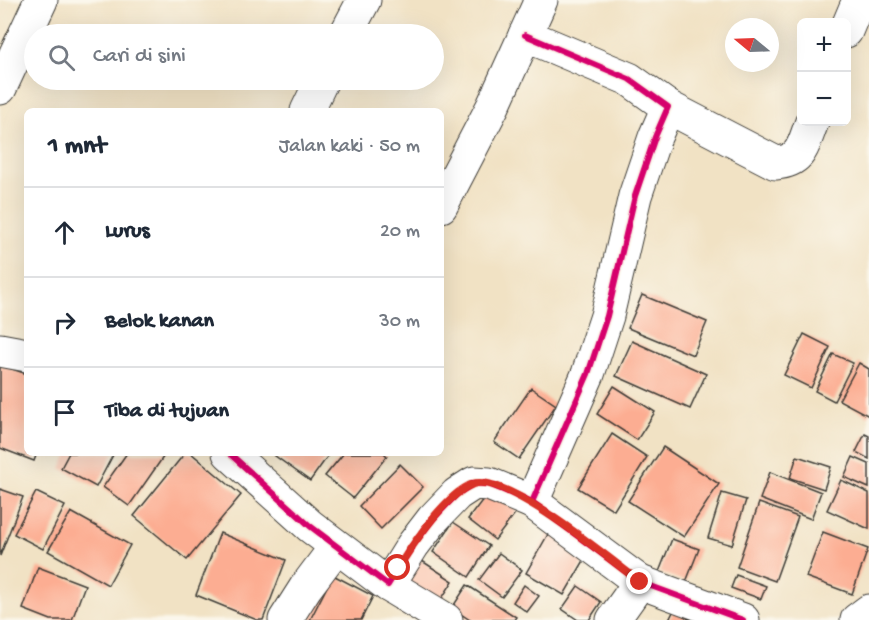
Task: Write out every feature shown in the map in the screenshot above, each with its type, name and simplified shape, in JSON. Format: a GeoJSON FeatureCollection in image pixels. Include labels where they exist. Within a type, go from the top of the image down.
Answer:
{"type":"FeatureCollection","features":[{"type":"Feature","properties":{"kind":"street"},"geometry":{"type":"LineString","coordinates":[[351,24],[364,0]]}},
{"type":"Feature","properties":{"kind":"street"},"geometry":{"type":"LineString","coordinates":[[444,159],[519,0]]}},
{"type":"Feature","properties":{"kind":"street"},"geometry":{"type":"LineString","coordinates":[[444,200],[494,106],[541,0]]}},
{"type":"Feature","properties":{"kind":"street"},"geometry":{"type":"LineString","coordinates":[[851,18],[858,0]]}},
{"type":"Feature","properties":{"kind":"street"},"geometry":{"type":"LineString","coordinates":[[26,24],[35,2]]}},
{"type":"Feature","properties":{"kind":"street"},"geometry":{"type":"LineString","coordinates":[[0,88],[24,29]]}},
{"type":"Feature","properties":{"kind":"street"},"geometry":{"type":"LineString","coordinates":[[525,35],[629,79],[668,107],[776,163],[789,162],[799,153],[810,126]]}},
{"type":"Feature","properties":{"kind":"street"},"geometry":{"type":"LineString","coordinates":[[308,108],[317,90]]}},
{"type":"Feature","properties":{"kind":"street"},"geometry":{"type":"LineString","coordinates":[[532,502],[592,363],[607,316],[635,196],[668,107]]}},
{"type":"Feature","properties":{"kind":"street"},"geometry":{"type":"LineString","coordinates":[[0,350],[24,354]]}},
{"type":"Feature","properties":{"kind":"street"},"geometry":{"type":"LineString","coordinates":[[237,456],[276,498],[336,547],[388,585],[446,620]]}},
{"type":"Feature","properties":{"kind":"street"},"geometry":{"type":"LineString","coordinates":[[388,585],[412,545],[457,494],[474,483],[489,484],[532,502],[640,582],[743,620]]}},
{"type":"Feature","properties":{"kind":"street"},"geometry":{"type":"LineString","coordinates":[[285,620],[336,547]]}},
{"type":"Feature","properties":{"kind":"street"},"geometry":{"type":"LineString","coordinates":[[613,620],[640,582]]}},
{"type":"Feature","properties":{"kind":"street"},"geometry":{"type":"LineString","coordinates":[[857,620],[869,611]]}},
{"type":"Feature","properties":{"kind":"building"},"geometry":{"type":"Polygon","coordinates":[[[642,295],[707,322],[693,355],[628,328],[642,295]]]}},
{"type":"Feature","properties":{"kind":"building"},"geometry":{"type":"Polygon","coordinates":[[[804,334],[830,347],[811,388],[784,375],[804,334]]]}},
{"type":"Feature","properties":{"kind":"building"},"geometry":{"type":"Polygon","coordinates":[[[632,341],[706,374],[690,409],[616,376],[632,341]]]}},
{"type":"Feature","properties":{"kind":"building"},"geometry":{"type":"Polygon","coordinates":[[[833,354],[853,363],[834,401],[815,391],[833,354]]]}},
{"type":"Feature","properties":{"kind":"building"},"geometry":{"type":"Polygon","coordinates":[[[859,363],[869,369],[869,416],[839,400],[859,363]]]}},
{"type":"Feature","properties":{"kind":"building"},"geometry":{"type":"Polygon","coordinates":[[[0,365],[24,373],[24,456],[36,456],[34,461],[0,448],[0,365]]]}},
{"type":"Feature","properties":{"kind":"building"},"geometry":{"type":"Polygon","coordinates":[[[614,386],[655,412],[637,440],[597,414],[614,386]]]}},
{"type":"Feature","properties":{"kind":"building"},"geometry":{"type":"Polygon","coordinates":[[[531,388],[556,405],[519,459],[494,442],[531,388]]]}},
{"type":"Feature","properties":{"kind":"building"},"geometry":{"type":"Polygon","coordinates":[[[612,434],[647,457],[614,510],[578,488],[612,434]]]}},
{"type":"Feature","properties":{"kind":"building"},"geometry":{"type":"Polygon","coordinates":[[[865,434],[869,436],[869,459],[856,452],[865,434]]]}},
{"type":"Feature","properties":{"kind":"building"},"geometry":{"type":"Polygon","coordinates":[[[663,447],[719,484],[684,537],[628,501],[663,447]]]}},
{"type":"Feature","properties":{"kind":"building"},"geometry":{"type":"Polygon","coordinates":[[[67,456],[112,456],[96,487],[61,468],[67,456]]]}},
{"type":"Feature","properties":{"kind":"building"},"geometry":{"type":"Polygon","coordinates":[[[125,456],[164,456],[129,506],[103,487],[125,456]]]}},
{"type":"Feature","properties":{"kind":"building"},"geometry":{"type":"Polygon","coordinates":[[[183,456],[195,456],[241,495],[187,560],[134,516],[183,456]]]}},
{"type":"Feature","properties":{"kind":"building"},"geometry":{"type":"Polygon","coordinates":[[[275,456],[328,456],[310,481],[275,456]]]}},
{"type":"Feature","properties":{"kind":"building"},"geometry":{"type":"Polygon","coordinates":[[[342,456],[387,456],[353,498],[325,476],[342,456]]]}},
{"type":"Feature","properties":{"kind":"building"},"geometry":{"type":"Polygon","coordinates":[[[797,456],[831,467],[824,489],[790,478],[797,456]]]}},
{"type":"Feature","properties":{"kind":"building"},"geometry":{"type":"Polygon","coordinates":[[[853,457],[869,464],[869,488],[844,477],[853,457]]]}},
{"type":"Feature","properties":{"kind":"building"},"geometry":{"type":"Polygon","coordinates":[[[400,464],[423,487],[381,529],[359,506],[400,464]]]}},
{"type":"Feature","properties":{"kind":"building"},"geometry":{"type":"Polygon","coordinates":[[[770,472],[821,492],[811,519],[760,499],[770,472]]]}},
{"type":"Feature","properties":{"kind":"building"},"geometry":{"type":"Polygon","coordinates":[[[841,480],[869,493],[869,529],[827,510],[841,480]]]}},
{"type":"Feature","properties":{"kind":"building"},"geometry":{"type":"Polygon","coordinates":[[[0,489],[23,497],[0,556],[0,489]]]}},
{"type":"Feature","properties":{"kind":"building"},"geometry":{"type":"Polygon","coordinates":[[[490,490],[517,511],[495,540],[468,519],[490,490]]]}},
{"type":"Feature","properties":{"kind":"building"},"geometry":{"type":"Polygon","coordinates":[[[36,492],[65,506],[43,549],[14,534],[36,492]]]}},
{"type":"Feature","properties":{"kind":"building"},"geometry":{"type":"Polygon","coordinates":[[[722,493],[746,500],[732,545],[708,538],[722,493]]]}},
{"type":"Feature","properties":{"kind":"building"},"geometry":{"type":"Polygon","coordinates":[[[759,503],[798,517],[775,581],[737,567],[759,503]]]}},
{"type":"Feature","properties":{"kind":"building"},"geometry":{"type":"Polygon","coordinates":[[[71,512],[130,545],[108,585],[48,551],[71,512]]]}},
{"type":"Feature","properties":{"kind":"building"},"geometry":{"type":"Polygon","coordinates":[[[453,522],[489,546],[469,577],[433,552],[453,522]]]}},
{"type":"Feature","properties":{"kind":"building"},"geometry":{"type":"Polygon","coordinates":[[[551,529],[589,552],[564,595],[526,573],[551,529]]]}},
{"type":"Feature","properties":{"kind":"building"},"geometry":{"type":"Polygon","coordinates":[[[823,532],[868,549],[852,594],[806,577],[823,532]]]}},
{"type":"Feature","properties":{"kind":"building"},"geometry":{"type":"Polygon","coordinates":[[[220,533],[286,560],[263,620],[257,620],[196,595],[220,533]]]}},
{"type":"Feature","properties":{"kind":"building"},"geometry":{"type":"Polygon","coordinates":[[[672,539],[699,549],[686,582],[659,572],[672,539]]]}},
{"type":"Feature","properties":{"kind":"building"},"geometry":{"type":"Polygon","coordinates":[[[499,553],[522,570],[502,597],[479,580],[499,553]]]}},
{"type":"Feature","properties":{"kind":"building"},"geometry":{"type":"Polygon","coordinates":[[[419,559],[453,581],[439,603],[405,581],[419,559]]]}},
{"type":"Feature","properties":{"kind":"building"},"geometry":{"type":"Polygon","coordinates":[[[38,567],[85,585],[72,620],[51,620],[23,609],[38,567]]]}},
{"type":"Feature","properties":{"kind":"building"},"geometry":{"type":"Polygon","coordinates":[[[333,575],[373,596],[361,620],[310,620],[333,575]]]}},
{"type":"Feature","properties":{"kind":"building"},"geometry":{"type":"Polygon","coordinates":[[[736,575],[766,586],[761,599],[731,588],[736,575]]]}},
{"type":"Feature","properties":{"kind":"building"},"geometry":{"type":"Polygon","coordinates":[[[467,585],[516,617],[514,620],[470,620],[452,608],[467,585]]]}},
{"type":"Feature","properties":{"kind":"building"},"geometry":{"type":"Polygon","coordinates":[[[524,585],[539,596],[527,612],[513,602],[524,585]]]}},
{"type":"Feature","properties":{"kind":"building"},"geometry":{"type":"Polygon","coordinates":[[[578,586],[601,602],[589,620],[578,620],[562,609],[578,586]]]}},
{"type":"Feature","properties":{"kind":"building"},"geometry":{"type":"Polygon","coordinates":[[[674,610],[691,620],[669,620],[674,610]]]}},
{"type":"Feature","properties":{"kind":"cycle path"},"geometry":{"type":"LineString","coordinates":[[525,35],[629,79],[668,107],[635,196],[607,316],[588,374],[532,502]]}},
{"type":"Feature","properties":{"kind":"cycle path"},"geometry":{"type":"LineString","coordinates":[[232,456],[310,526],[388,585],[413,545],[433,519],[457,494],[474,483],[489,484],[532,502],[640,582],[743,620]]}},
{"type":"Feature","properties":{"kind":"route"},"geometry":{"type":"LineString","coordinates":[[398,568],[412,545],[433,519],[457,494],[474,483],[489,484],[532,502],[640,582]]}}]}
